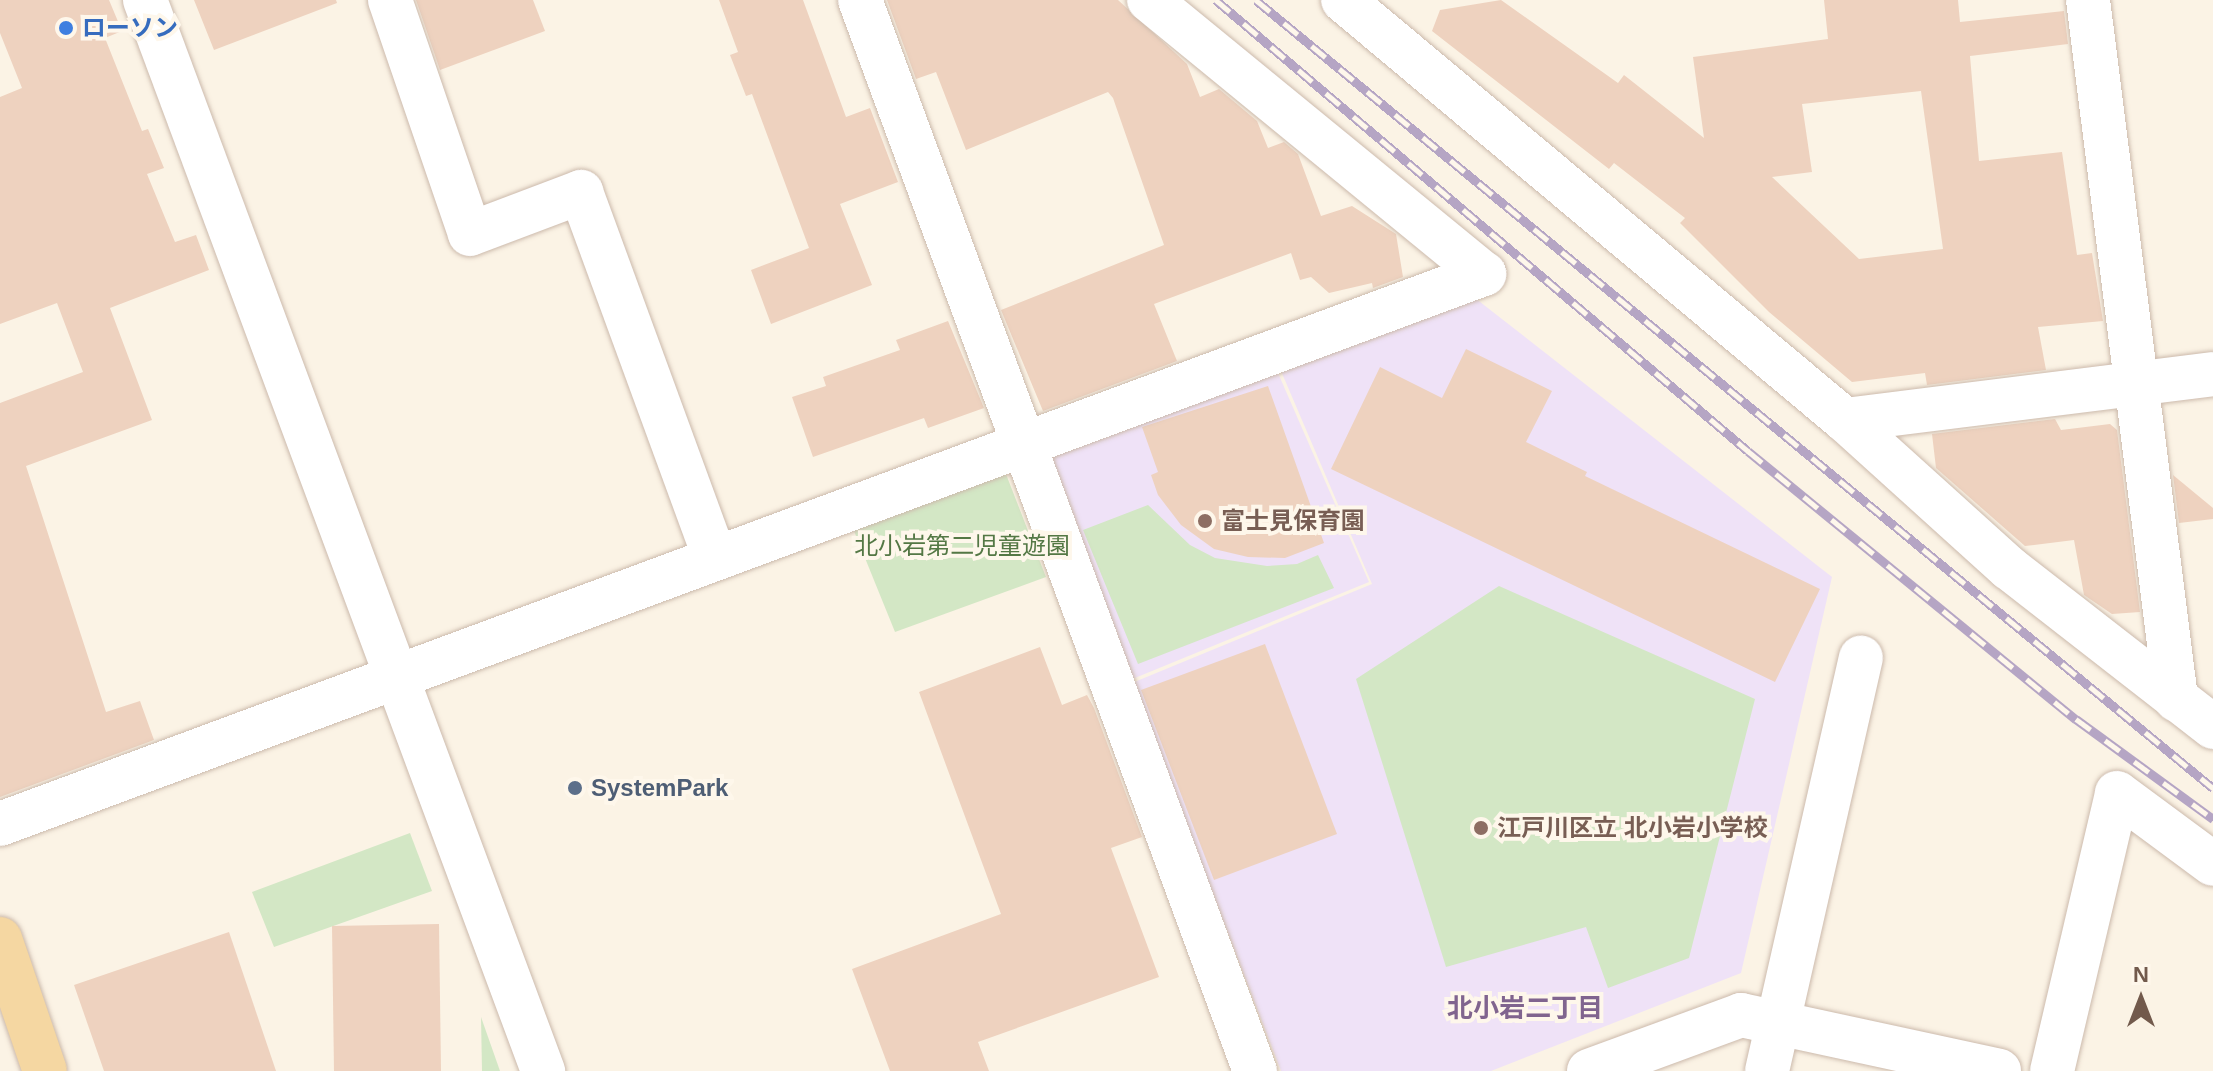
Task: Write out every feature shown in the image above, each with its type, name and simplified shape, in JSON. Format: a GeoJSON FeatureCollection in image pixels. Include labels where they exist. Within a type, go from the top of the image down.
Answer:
{"type":"FeatureCollection","features":[{"type":"Feature","properties":{"kind":"main road"},"geometry":{"type":"LineString","coordinates":[[0,939],[45,1071]]}},
{"type":"Feature","properties":{"kind":"street"},"geometry":{"type":"LineString","coordinates":[[145,0],[543,1071]]}},
{"type":"Feature","properties":{"kind":"street"},"geometry":{"type":"LineString","coordinates":[[390,0],[470,234],[581,192],[714,556]]}},
{"type":"Feature","properties":{"kind":"street"},"geometry":{"type":"LineString","coordinates":[[860,0],[1255,1071]]}},
{"type":"Feature","properties":{"kind":"street"},"geometry":{"type":"LineString","coordinates":[[0,824],[714,556],[1484,274],[1149,0]]}},
{"type":"Feature","properties":{"kind":"street"},"geometry":{"type":"LineString","coordinates":[[2088,0],[2139,383],[2176,699]]}},
{"type":"Feature","properties":{"kind":"street"},"geometry":{"type":"LineString","coordinates":[[1349,1],[1845,420],[2009,568],[2213,727]]}},
{"type":"Feature","properties":{"kind":"street"},"geometry":{"type":"LineString","coordinates":[[1845,420],[2213,374]]}},
{"type":"Feature","properties":{"kind":"street"},"geometry":{"type":"LineString","coordinates":[[1767,1071],[1861,658]]}},
{"type":"Feature","properties":{"kind":"street"},"geometry":{"type":"LineString","coordinates":[[2052,1071],[2117,793],[2213,864]]}},
{"type":"Feature","properties":{"kind":"street"},"geometry":{"type":"LineString","coordinates":[[1589,1071],[1741,1015],[1778,1020],[1999,1071]]}},
{"type":"Feature","properties":{"kind":"shaded area","name":"江戸川区立 北小岩小学校"},"geometry":{"type":"Polygon","coordinates":[[[1475,298],[1832,577],[1741,973],[1491,1071],[1281,1071],[1132,683],[1372,584],[1281,371],[1475,298]]]}},
{"type":"Feature","properties":{"kind":"shaded area","name":"富士見保育園"},"geometry":{"type":"Polygon","coordinates":[[[1278,373],[1369,582],[1130,680],[1044,460],[1278,373]]]}},
{"type":"Feature","properties":{"kind":"green space","name":"北小岩第二児童遊園"},"geometry":{"type":"Polygon","coordinates":[[[1004,469],[1046,577],[895,632],[852,526],[1004,469]]]}},
{"type":"Feature","properties":{"kind":"green space"},"geometry":{"type":"Polygon","coordinates":[[[1148,505],[1190,545],[1215,558],[1267,566],[1297,564],[1318,555],[1334,588],[1138,664],[1083,530],[1148,505]]]}},
{"type":"Feature","properties":{"kind":"green space"},"geometry":{"type":"Polygon","coordinates":[[[1499,586],[1755,699],[1689,958],[1608,988],[1586,927],[1446,967],[1356,679],[1499,586]]]}},
{"type":"Feature","properties":{"kind":"green space"},"geometry":{"type":"Polygon","coordinates":[[[410,833],[432,891],[274,947],[252,892],[410,833]]]}},
{"type":"Feature","properties":{"kind":"green space"},"geometry":{"type":"Polygon","coordinates":[[[481,1017],[500,1071],[482,1071],[481,1017]]]}},
{"type":"Feature","properties":{"kind":"building"},"geometry":{"type":"Polygon","coordinates":[[[0,0],[109,0],[122,31],[105,38],[142,131],[148,129],[164,168],[147,174],[175,242],[196,235],[209,270],[110,308],[152,420],[26,466],[106,712],[140,701],[154,740],[0,797],[0,403],[83,372],[57,303],[0,324],[0,97],[22,88],[0,33],[0,0]]]}},
{"type":"Feature","properties":{"kind":"building"},"geometry":{"type":"Polygon","coordinates":[[[194,0],[336,0],[337,3],[214,50],[194,0]]]}},
{"type":"Feature","properties":{"kind":"building"},"geometry":{"type":"Polygon","coordinates":[[[416,0],[533,0],[545,31],[440,70],[416,0]]]}},
{"type":"Feature","properties":{"kind":"building"},"geometry":{"type":"Polygon","coordinates":[[[719,0],[803,0],[846,117],[870,108],[898,182],[840,204],[872,285],[771,324],[751,270],[809,248],[752,94],[746,96],[730,55],[738,52],[719,0]]]}},
{"type":"Feature","properties":{"kind":"building"},"geometry":{"type":"Polygon","coordinates":[[[887,0],[1118,0],[1187,64],[1200,97],[1219,89],[1257,121],[1268,148],[1284,142],[1298,154],[1321,216],[1352,206],[1396,234],[1403,277],[1373,288],[1372,283],[1329,293],[1311,277],[1300,280],[1291,253],[1154,304],[1177,361],[1043,411],[1001,310],[1164,245],[1113,98],[1108,92],[966,150],[936,72],[916,79],[887,0]]]}},
{"type":"Feature","properties":{"kind":"building"},"geometry":{"type":"Polygon","coordinates":[[[1501,0],[1618,83],[1624,75],[1704,138],[1693,57],[1828,39],[1824,0],[1958,0],[1960,22],[2064,11],[2068,44],[1970,56],[1979,161],[2062,152],[2077,255],[2092,253],[2103,321],[2038,327],[2046,370],[1927,385],[1925,373],[1852,382],[1769,312],[1680,223],[1685,218],[1614,163],[1609,169],[1432,31],[1440,10],[1501,0]],[[1921,91],[1802,104],[1812,172],[1772,177],[1859,259],[1943,249],[1921,91]]]}},
{"type":"Feature","properties":{"kind":"building"},"geometry":{"type":"Polygon","coordinates":[[[948,321],[984,408],[928,428],[924,418],[813,457],[792,397],[826,386],[823,377],[900,350],[896,340],[948,321]]]}},
{"type":"Feature","properties":{"kind":"building"},"geometry":{"type":"Polygon","coordinates":[[[1466,349],[1552,391],[1526,442],[1587,472],[1585,476],[1820,589],[1775,682],[1331,469],[1380,367],[1442,398],[1466,349]]]}},
{"type":"Feature","properties":{"kind":"building"},"geometry":{"type":"Polygon","coordinates":[[[1268,386],[1324,543],[1285,558],[1248,557],[1214,549],[1181,525],[1158,495],[1151,475],[1158,472],[1142,427],[1268,386]]]}},
{"type":"Feature","properties":{"kind":"building"},"geometry":{"type":"Polygon","coordinates":[[[2055,419],[2061,430],[2110,424],[2117,430],[2140,612],[2112,614],[2084,595],[2074,540],[2025,546],[1936,468],[1932,434],[2055,419]]]}},
{"type":"Feature","properties":{"kind":"building"},"geometry":{"type":"Polygon","coordinates":[[[2173,475],[2213,508],[2213,519],[2179,523],[2173,475]]]}},
{"type":"Feature","properties":{"kind":"building"},"geometry":{"type":"Polygon","coordinates":[[[1265,644],[1337,834],[1214,880],[1141,690],[1265,644]]]}},
{"type":"Feature","properties":{"kind":"building"},"geometry":{"type":"Polygon","coordinates":[[[1040,647],[1062,705],[1087,695],[1094,708],[1142,837],[1111,848],[1159,977],[978,1042],[989,1071],[890,1071],[852,969],[1001,914],[919,692],[1040,647]]]}},
{"type":"Feature","properties":{"kind":"building"},"geometry":{"type":"Polygon","coordinates":[[[439,924],[441,1071],[334,1071],[332,926],[439,924]]]}},
{"type":"Feature","properties":{"kind":"building"},"geometry":{"type":"Polygon","coordinates":[[[229,932],[276,1071],[104,1071],[74,985],[229,932]]]}},
{"type":"Feature","properties":{"kind":"railway"},"geometry":{"type":"LineString","coordinates":[[1216,0],[1748,451],[2076,719],[2213,819]]}},
{"type":"Feature","properties":{"kind":"railway"},"geometry":{"type":"LineString","coordinates":[[1256,0],[2213,788]]}},
{"type":"Feature","properties":{"kind":"place","name":"ローソン"},"geometry":{"type":"Point","coordinates":[66,28]}},
{"type":"Feature","properties":{"kind":"place","name":"富士見保育園"},"geometry":{"type":"Point","coordinates":[1205,521]}},
{"type":"Feature","properties":{"kind":"place","name":"SystemPark"},"geometry":{"type":"Point","coordinates":[575,788]}},
{"type":"Feature","properties":{"kind":"place","name":"江戸川区立 北小岩小学校"},"geometry":{"type":"Point","coordinates":[1481,828]}},
{"type":"Feature","properties":{"kind":"district","name":"北小岩二丁目"},"geometry":{"type":"Point","coordinates":[1525,1009]}}]}
